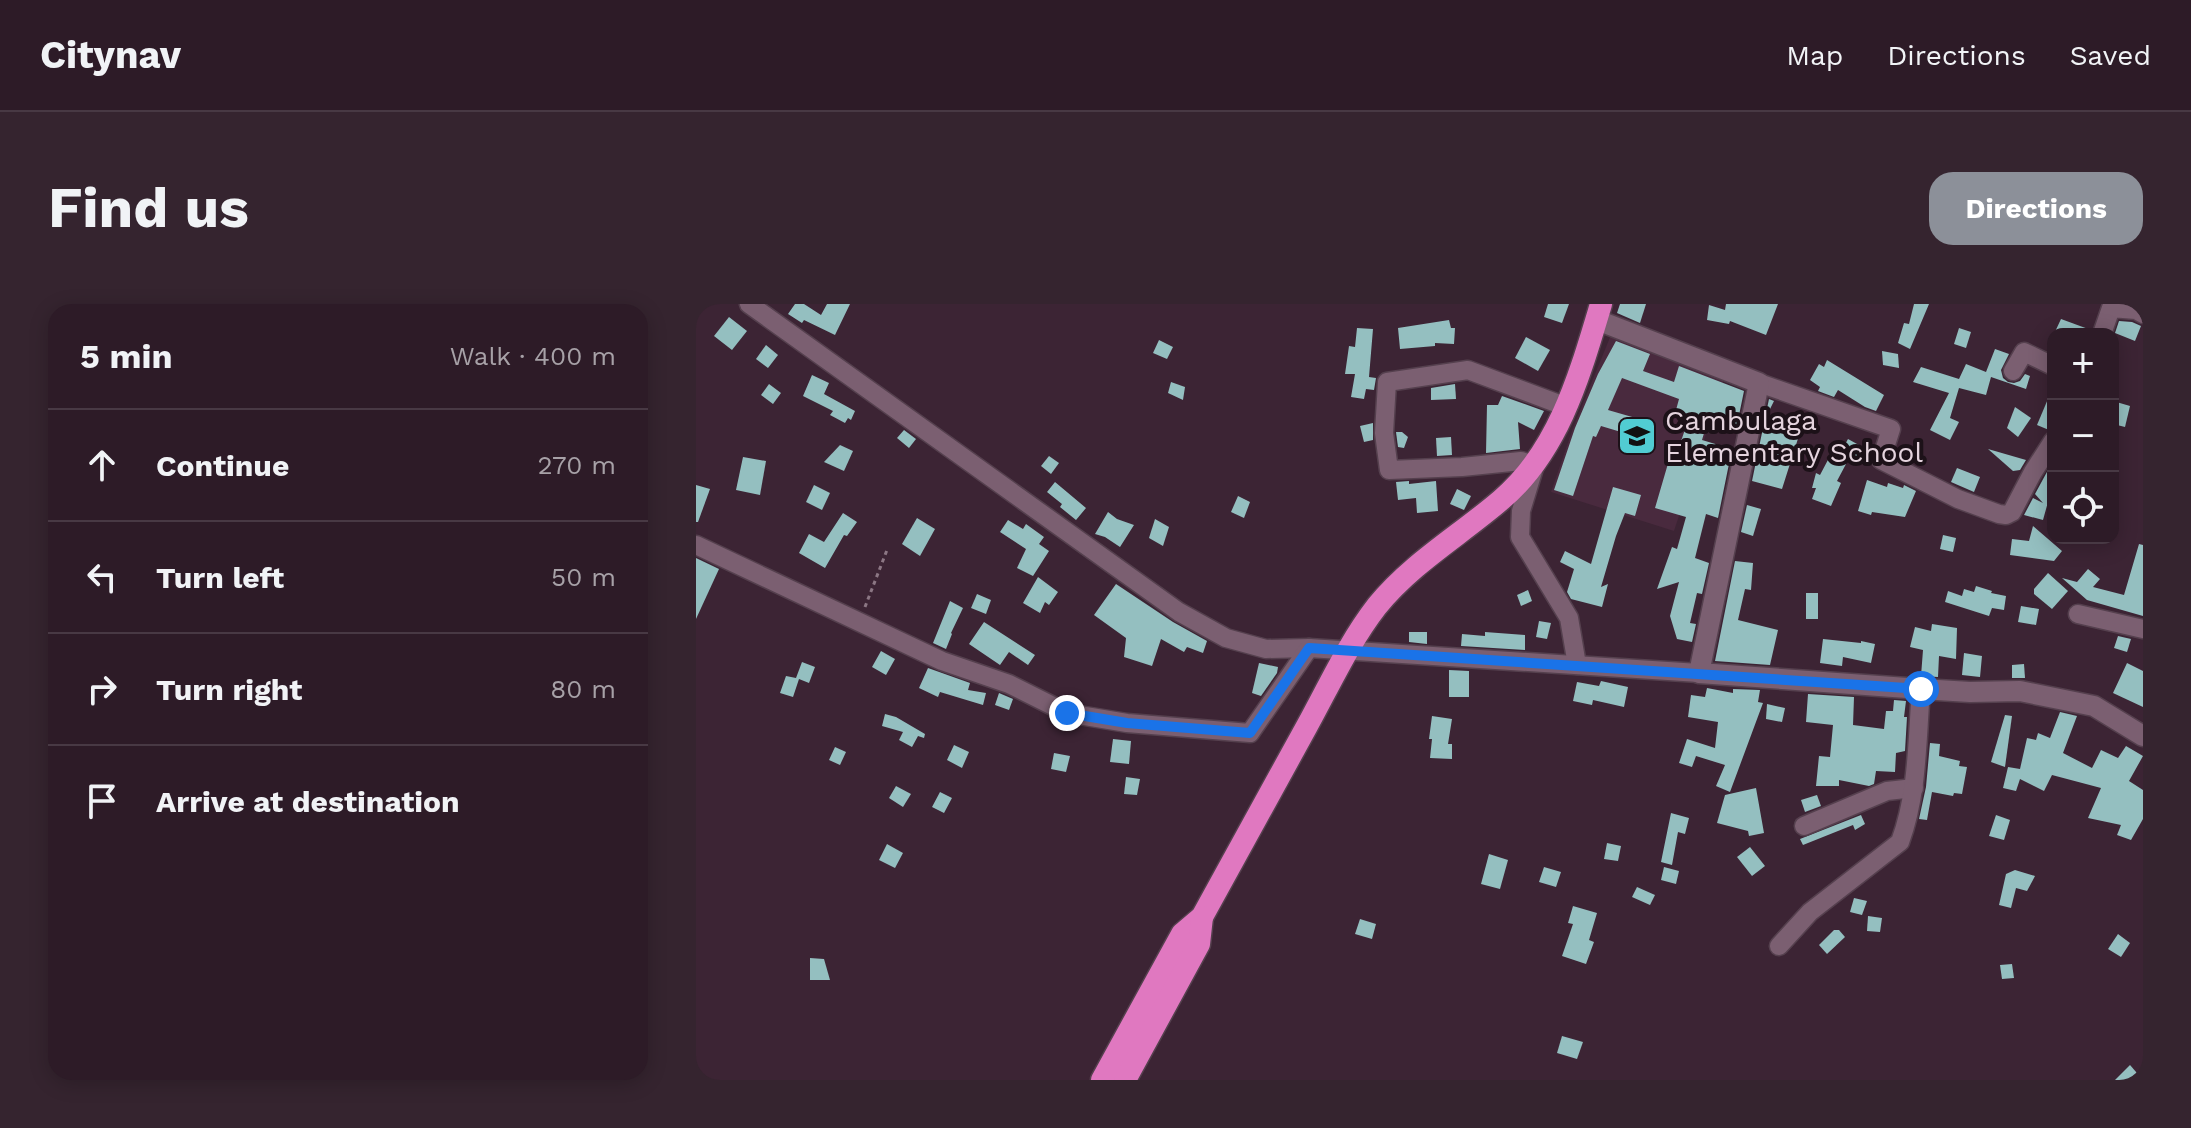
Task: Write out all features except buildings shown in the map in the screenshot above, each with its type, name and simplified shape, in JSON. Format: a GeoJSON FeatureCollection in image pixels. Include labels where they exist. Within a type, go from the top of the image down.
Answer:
{"type":"FeatureCollection","features":[{"type":"Feature","properties":{"kind":"highway"},"geometry":{"type":"LineString","coordinates":[[1102,1080],[1182,934],[1202,917],[1348,651],[1377,607],[1411,569],[1503,499],[1535,465],[1552,439],[1567,407],[1599,312]]}},
{"type":"Feature","properties":{"kind":"highway"},"geometry":{"type":"LineString","coordinates":[[1125,1080],[1199,944],[1202,917]]}},
{"type":"Feature","properties":{"kind":"street"},"geometry":{"type":"LineString","coordinates":[[749,304],[1179,612],[1226,638],[1266,649],[1309,648],[1970,692],[2020,691],[2094,706],[2143,736]]}},
{"type":"Feature","properties":{"kind":"street"},"geometry":{"type":"LineString","coordinates":[[2104,328],[2111,308],[2139,310]]}},
{"type":"Feature","properties":{"kind":"street"},"geometry":{"type":"LineString","coordinates":[[1599,312],[1759,383],[1891,429],[1881,460],[1958,499],[1999,514],[2012,512],[2047,450]]}},
{"type":"Feature","properties":{"kind":"street"},"geometry":{"type":"LineString","coordinates":[[2013,371],[2024,352],[2047,363]]}},
{"type":"Feature","properties":{"kind":"street"},"geometry":{"type":"LineString","coordinates":[[1567,407],[1468,370],[1387,382],[1384,433],[1389,470],[1521,461],[1535,465],[1521,511],[1520,537],[1569,618],[1577,665]]}},
{"type":"Feature","properties":{"kind":"street"},"geometry":{"type":"LineString","coordinates":[[1699,673],[1759,383]]}},
{"type":"Feature","properties":{"kind":"street"},"geometry":{"type":"LineString","coordinates":[[696,545],[942,661],[1009,684],[1067,713],[1127,723],[1250,733],[1309,648]]}},
{"type":"Feature","properties":{"kind":"street"},"geometry":{"type":"LineString","coordinates":[[2078,614],[2143,629]]}},
{"type":"Feature","properties":{"kind":"street"},"geometry":{"type":"LineString","coordinates":[[1779,946],[1810,912],[1900,842],[1907,825],[1914,788],[1921,689]]}},
{"type":"Feature","properties":{"kind":"street"},"geometry":{"type":"LineString","coordinates":[[1804,826],[1887,791],[1914,788]]}},
{"type":"Feature","properties":{"kind":"path"},"geometry":{"type":"LineString","coordinates":[[859,622],[887,550]]}},
{"type":"Feature","properties":{"kind":"shaded area","name":"Cambulaga Elementary School"},"geometry":{"type":"Polygon","coordinates":[[[1613,330],[1726,373],[1674,531],[1551,492],[1613,330]]]}},
{"type":"Feature","properties":{"kind":"place","name":"Cambulaga Elementary School"},"geometry":{"type":"Point","coordinates":[1637,436]}},
{"type":"Feature","properties":{"kind":"route"},"geometry":{"type":"LineString","coordinates":[[1067,713],[1127,723],[1250,733],[1309,648],[1921,689]]}}]}
